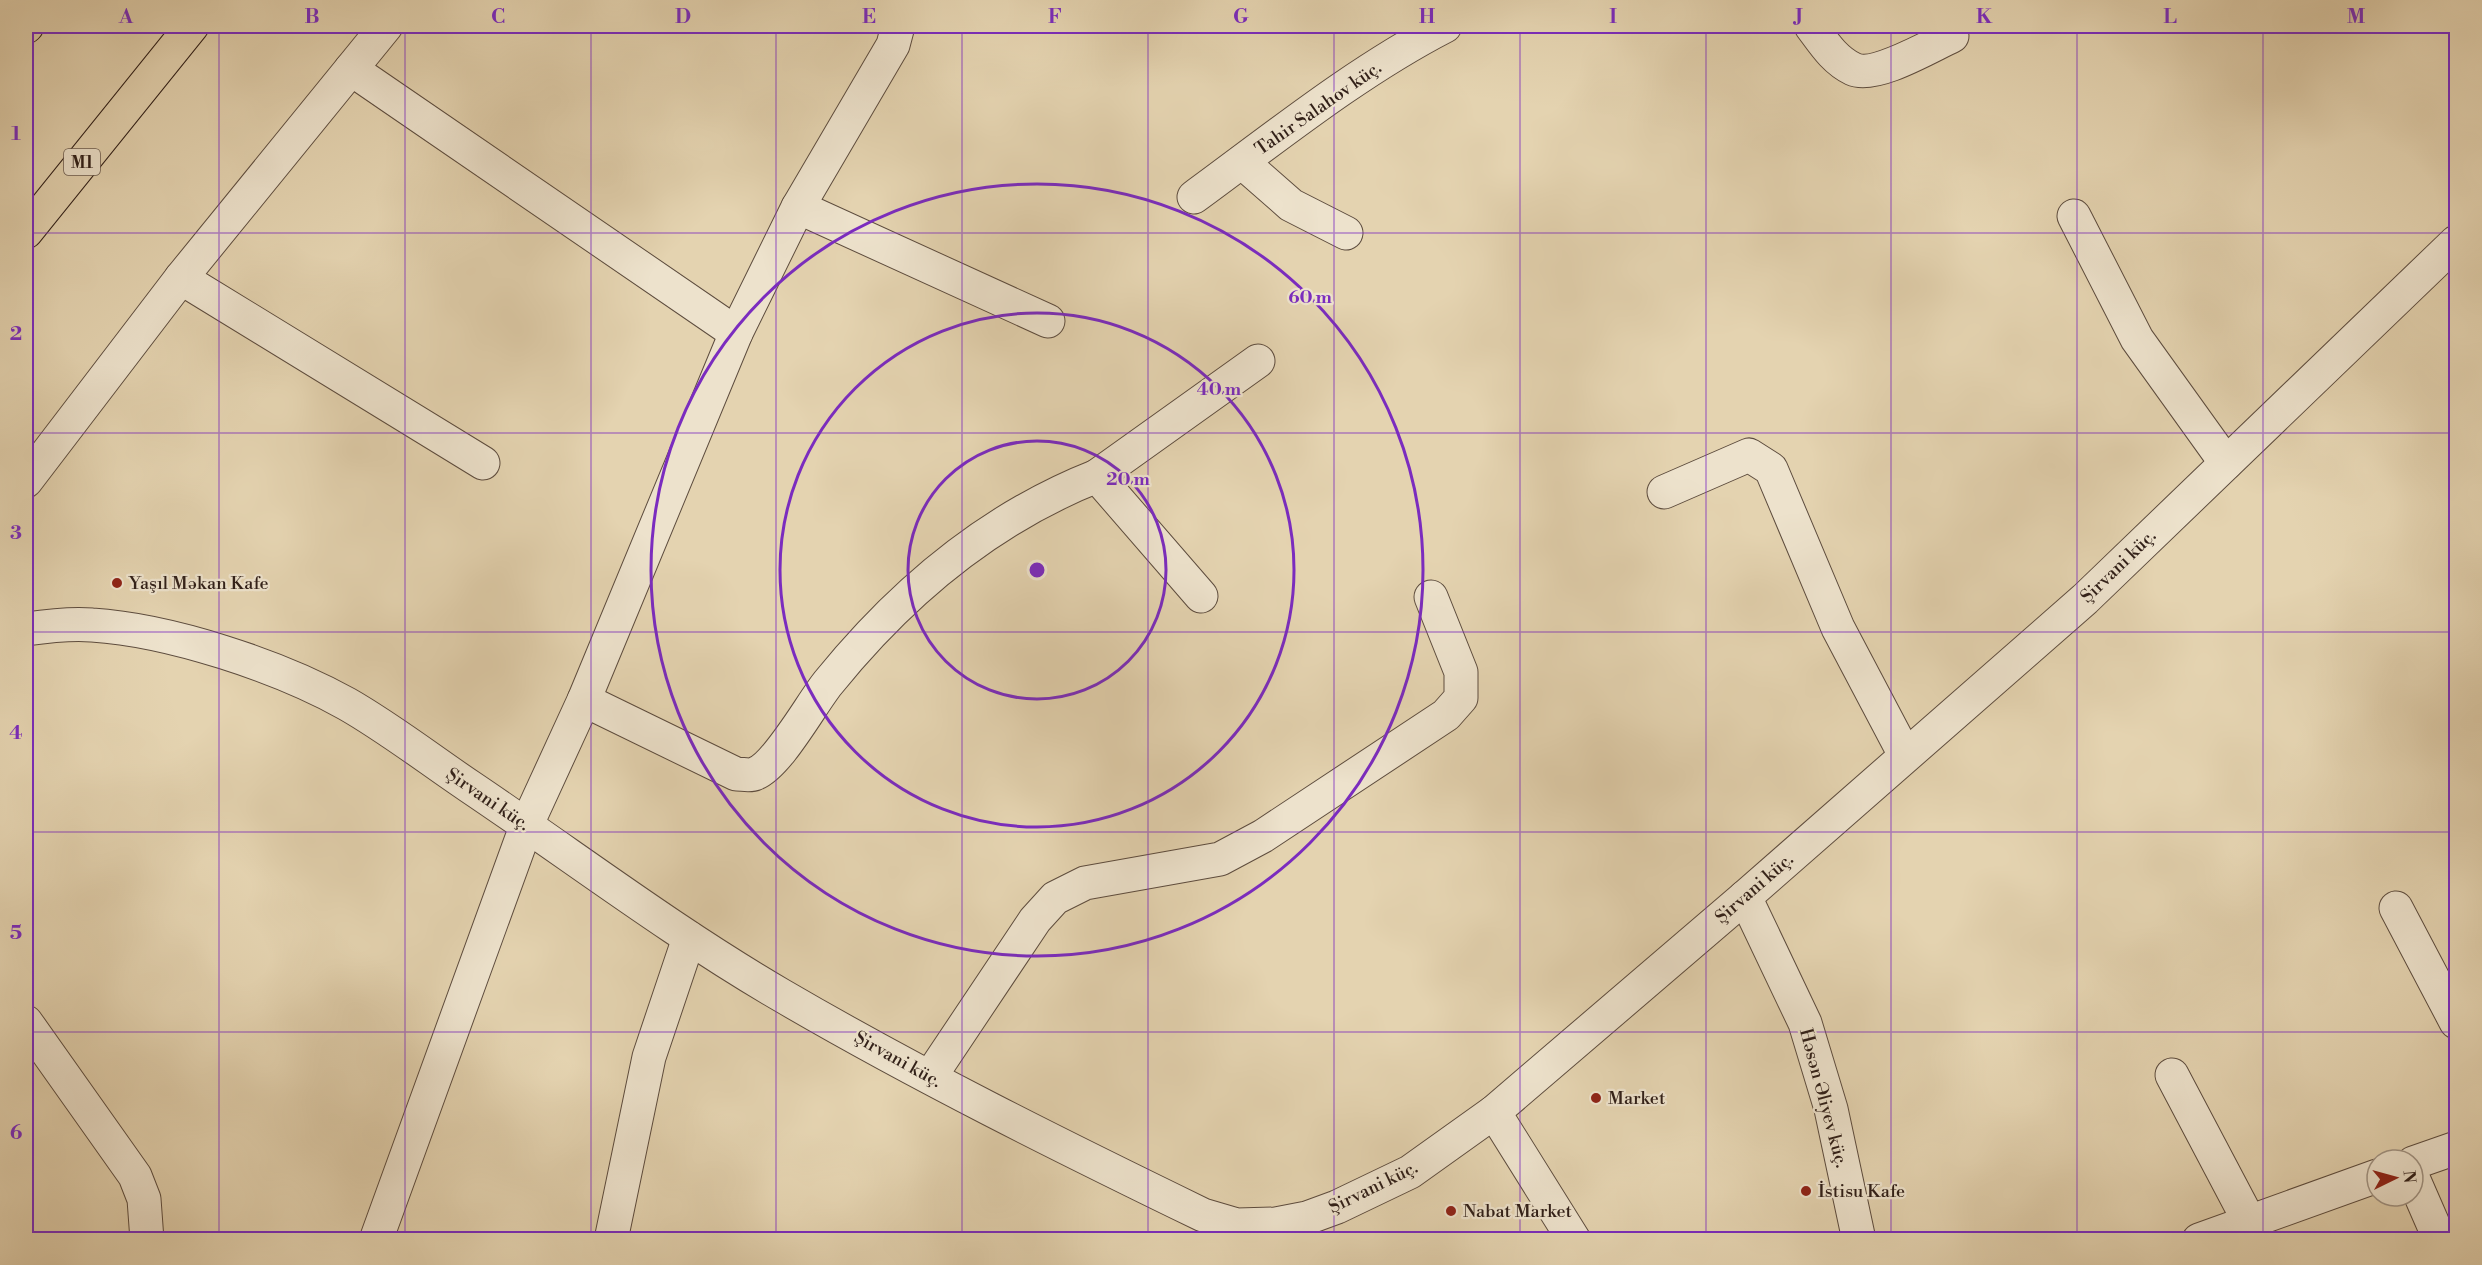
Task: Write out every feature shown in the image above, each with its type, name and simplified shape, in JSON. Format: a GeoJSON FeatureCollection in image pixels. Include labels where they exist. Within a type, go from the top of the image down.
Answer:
{"type":"FeatureCollection","features":[{"type":"Feature","properties":{"kind":"highway","name":"M1"},"geometry":{"type":"LineString","coordinates":[[26,232],[192,26]]}},
{"type":"Feature","properties":{"kind":"street"},"geometry":{"type":"LineString","coordinates":[[26,481],[181,278],[386,26]]}},
{"type":"Feature","properties":{"kind":"street"},"geometry":{"type":"LineString","coordinates":[[376,1239],[526,824],[585,700],[736,333],[798,207],[892,45],[898,26]]}},
{"type":"Feature","properties":{"kind":"street","name":"Tahir Salahov küç."},"geometry":{"type":"LineString","coordinates":[[1194,197],[1310,112],[1415,41],[1445,26]]}},
{"type":"Feature","properties":{"kind":"street"},"geometry":{"type":"LineString","coordinates":[[1811,26],[1830,52],[1854,69],[1876,70],[1952,36]]}},
{"type":"Feature","properties":{"kind":"street"},"geometry":{"type":"LineString","coordinates":[[351,69],[736,333]]}},
{"type":"Feature","properties":{"kind":"street"},"geometry":{"type":"LineString","coordinates":[[1242,162],[1291,205],[1346,233]]}},
{"type":"Feature","properties":{"kind":"street"},"geometry":{"type":"LineString","coordinates":[[798,207],[1048,321]]}},
{"type":"Feature","properties":{"kind":"street"},"geometry":{"type":"LineString","coordinates":[[2074,216],[2138,339],[2226,463]]}},
{"type":"Feature","properties":{"kind":"street","name":"Şirvani küç."},"geometry":{"type":"LineString","coordinates":[[26,629],[90,624],[148,631],[255,664],[348,705],[526,824],[689,938],[781,995],[930,1077],[1203,1215],[1279,1234],[1307,1218],[1410,1172],[1494,1112],[1745,897],[2085,599],[2457,242]]}},
{"type":"Feature","properties":{"kind":"street"},"geometry":{"type":"LineString","coordinates":[[181,278],[483,463]]}},
{"type":"Feature","properties":{"kind":"street"},"geometry":{"type":"LineString","coordinates":[[585,700],[736,774],[754,775],[772,763],[812,702],[862,641],[929,577],[1002,523],[1067,488],[1097,476],[1258,361]]}},
{"type":"Feature","properties":{"kind":"street"},"geometry":{"type":"LineString","coordinates":[[1664,492],[1749,455],[1771,469],[1838,628],[1905,755]]}},
{"type":"Feature","properties":{"kind":"street"},"geometry":{"type":"LineString","coordinates":[[1097,476],[1202,596]]}},
{"type":"Feature","properties":{"kind":"street"},"geometry":{"type":"LineString","coordinates":[[930,1077],[1035,920],[1055,898],[1085,883],[1220,859],[1263,837],[1446,715],[1461,698],[1461,672],[1431,597]]}},
{"type":"Feature","properties":{"kind":"street","name":"Həsən Əliyev küç."},"geometry":{"type":"LineString","coordinates":[[1745,897],[1805,1023],[1831,1108],[1859,1239]]}},
{"type":"Feature","properties":{"kind":"street"},"geometry":{"type":"LineString","coordinates":[[2396,908],[2457,1022]]}},
{"type":"Feature","properties":{"kind":"street"},"geometry":{"type":"LineString","coordinates":[[610,1239],[649,1057],[689,938]]}},
{"type":"Feature","properties":{"kind":"street"},"geometry":{"type":"LineString","coordinates":[[26,1022],[135,1176],[144,1199],[147,1239]]}},
{"type":"Feature","properties":{"kind":"street"},"geometry":{"type":"LineString","coordinates":[[2172,1075],[2256,1231]]}},
{"type":"Feature","properties":{"kind":"street"},"geometry":{"type":"LineString","coordinates":[[1494,1112],[1574,1239]]}},
{"type":"Feature","properties":{"kind":"street"},"geometry":{"type":"LineString","coordinates":[[2425,1159],[2457,1148]]}},
{"type":"Feature","properties":{"kind":"street"},"geometry":{"type":"LineString","coordinates":[[2199,1239],[2256,1231],[2365,1181]]}},
{"type":"Feature","properties":{"kind":"street"},"geometry":{"type":"LineString","coordinates":[[2425,1205],[2440,1239]]}},
{"type":"Feature","properties":{"kind":"place","name":"Yaşıl Məkan Kafe"},"geometry":{"type":"Point","coordinates":[117,583]}},
{"type":"Feature","properties":{"kind":"place","name":"Market"},"geometry":{"type":"Point","coordinates":[1596,1098]}},
{"type":"Feature","properties":{"kind":"place","name":"İstisu Kafe"},"geometry":{"type":"Point","coordinates":[1806,1191]}},
{"type":"Feature","properties":{"kind":"place","name":"Nabat Market"},"geometry":{"type":"Point","coordinates":[1451,1211]}}]}
